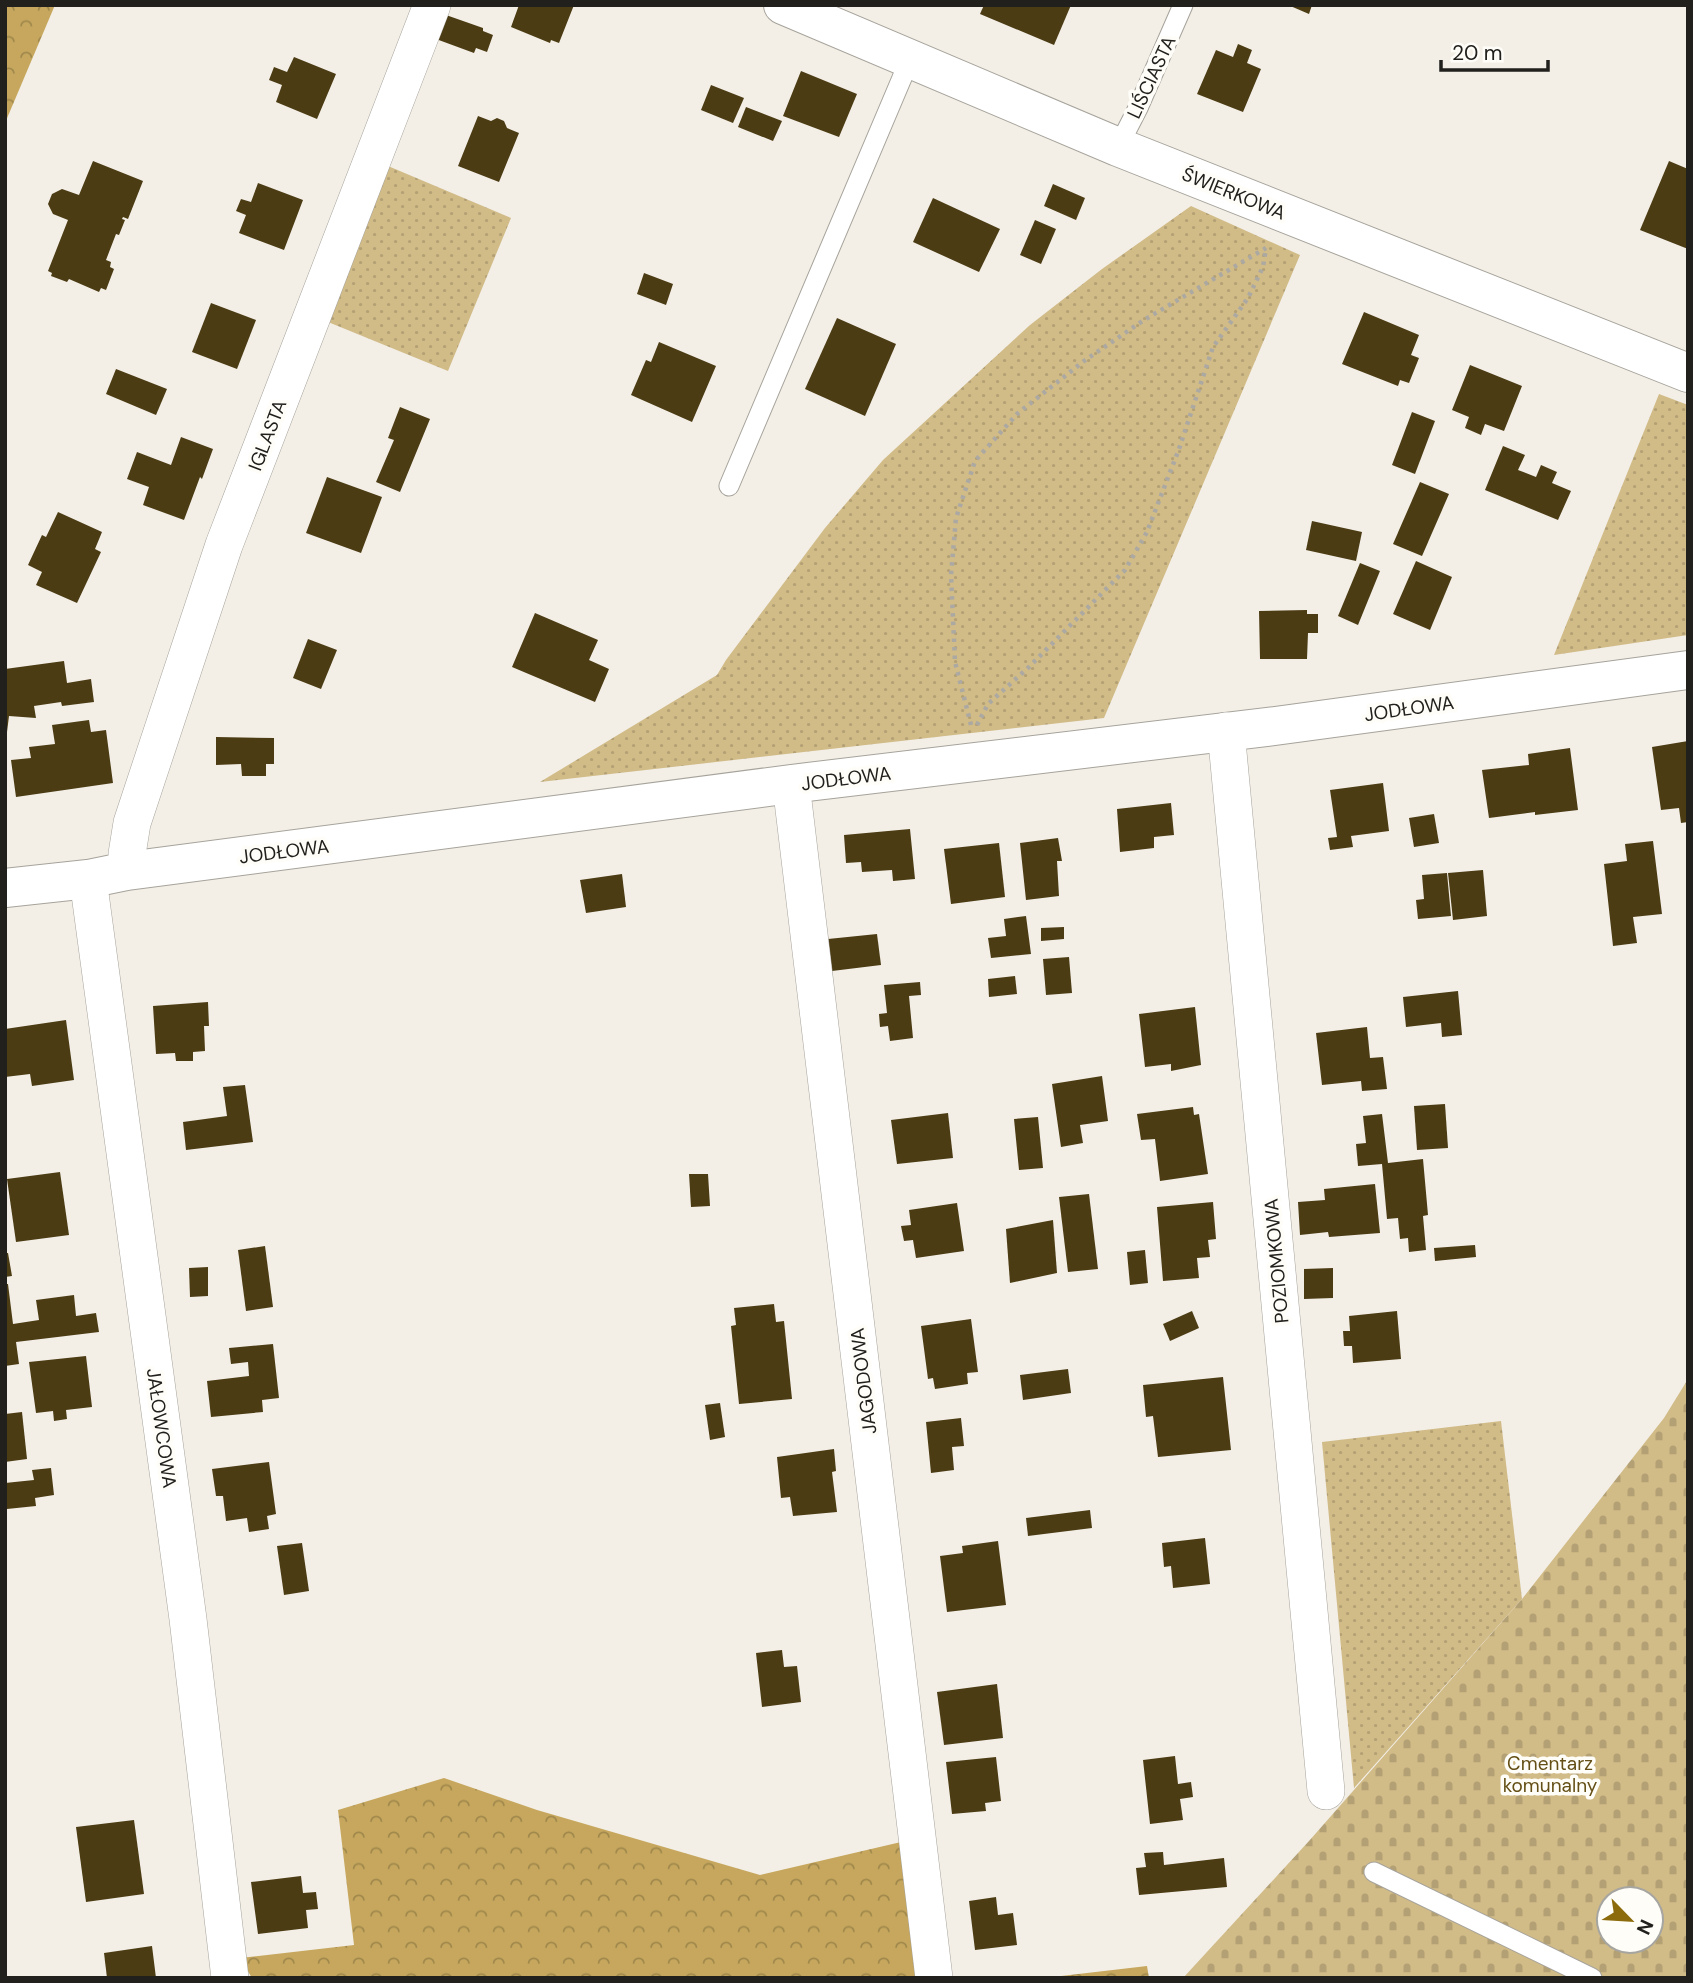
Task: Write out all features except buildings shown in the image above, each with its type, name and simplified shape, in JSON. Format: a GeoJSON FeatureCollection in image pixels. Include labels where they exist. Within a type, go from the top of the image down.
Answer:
{"type":"FeatureCollection","features":[{"type":"Feature","properties":{"kind":"street","name":"IGLASTA"},"geometry":{"type":"LineString","coordinates":[[127,871],[132,823],[225,545],[432,5]]}},
{"type":"Feature","properties":{"kind":"street","name":"ŚWIERKOWA"},"geometry":{"type":"LineString","coordinates":[[783,5],[1118,147],[1688,373]]}},
{"type":"Feature","properties":{"kind":"street","name":"JODŁOWA"},"geometry":{"type":"LineString","coordinates":[[5,888],[791,784],[1226,731],[1688,670]]}},
{"type":"Feature","properties":{"kind":"street","name":"POZIOMKOWA"},"geometry":{"type":"LineString","coordinates":[[1226,731],[1326,1791]]}},
{"type":"Feature","properties":{"kind":"street","name":"JAGODOWA"},"geometry":{"type":"LineString","coordinates":[[791,784],[934,1978]]}},
{"type":"Feature","properties":{"kind":"street","name":"JAŁOWCOWA"},"geometry":{"type":"LineString","coordinates":[[88,879],[188,1619],[230,1978]]}},
{"type":"Feature","properties":{"kind":"lane","name":"LIŚCIASTA"},"geometry":{"type":"LineString","coordinates":[[1118,147],[1183,5]]}},
{"type":"Feature","properties":{"kind":"lane"},"geometry":{"type":"LineString","coordinates":[[729,486],[910,59]]}},
{"type":"Feature","properties":{"kind":"lane"},"geometry":{"type":"LineString","coordinates":[[1374,1872],[1592,1978]]}},
{"type":"Feature","properties":{"kind":"path"},"geometry":{"type":"LineString","coordinates":[[1266,248],[1144,320],[1084,361],[1017,414],[975,461],[956,518],[951,575],[955,662],[973,732],[988,704],[1029,667],[1125,570],[1147,532],[1179,449],[1213,347],[1248,298],[1263,267],[1268,239]]}},
{"type":"Feature","properties":{"kind":"green space"},"geometry":{"type":"Polygon","coordinates":[[[5,5],[55,5],[5,123],[5,5]]]}},
{"type":"Feature","properties":{"kind":"green space"},"geometry":{"type":"Polygon","coordinates":[[[388,166],[511,218],[448,371],[328,322],[388,166]]]}},
{"type":"Feature","properties":{"kind":"green space"},"geometry":{"type":"Polygon","coordinates":[[[1191,206],[1300,255],[1104,718],[540,782],[717,675],[825,528],[883,460],[1030,325],[1102,269],[1191,206]]]}},
{"type":"Feature","properties":{"kind":"green space"},"geometry":{"type":"Polygon","coordinates":[[[1659,394],[1688,405],[1688,635],[1554,655],[1659,394]]]}},
{"type":"Feature","properties":{"kind":"green space","name":"Cmentarz komunalny"},"geometry":{"type":"Polygon","coordinates":[[[1688,1379],[1688,1978],[1183,1978],[1309,1841],[1522,1599],[1664,1418],[1688,1379]]]}},
{"type":"Feature","properties":{"kind":"green space"},"geometry":{"type":"Polygon","coordinates":[[[1501,1421],[1522,1599],[1354,1788],[1322,1442],[1501,1421]]]}},
{"type":"Feature","properties":{"kind":"green space"},"geometry":{"type":"Polygon","coordinates":[[[444,1778],[537,1810],[760,1875],[901,1842],[921,1978],[252,1978],[240,1958],[354,1945],[338,1810],[444,1778]]]}},
{"type":"Feature","properties":{"kind":"green space"},"geometry":{"type":"Polygon","coordinates":[[[1147,1966],[1149,1978],[1044,1978],[1147,1966]]]}}]}
